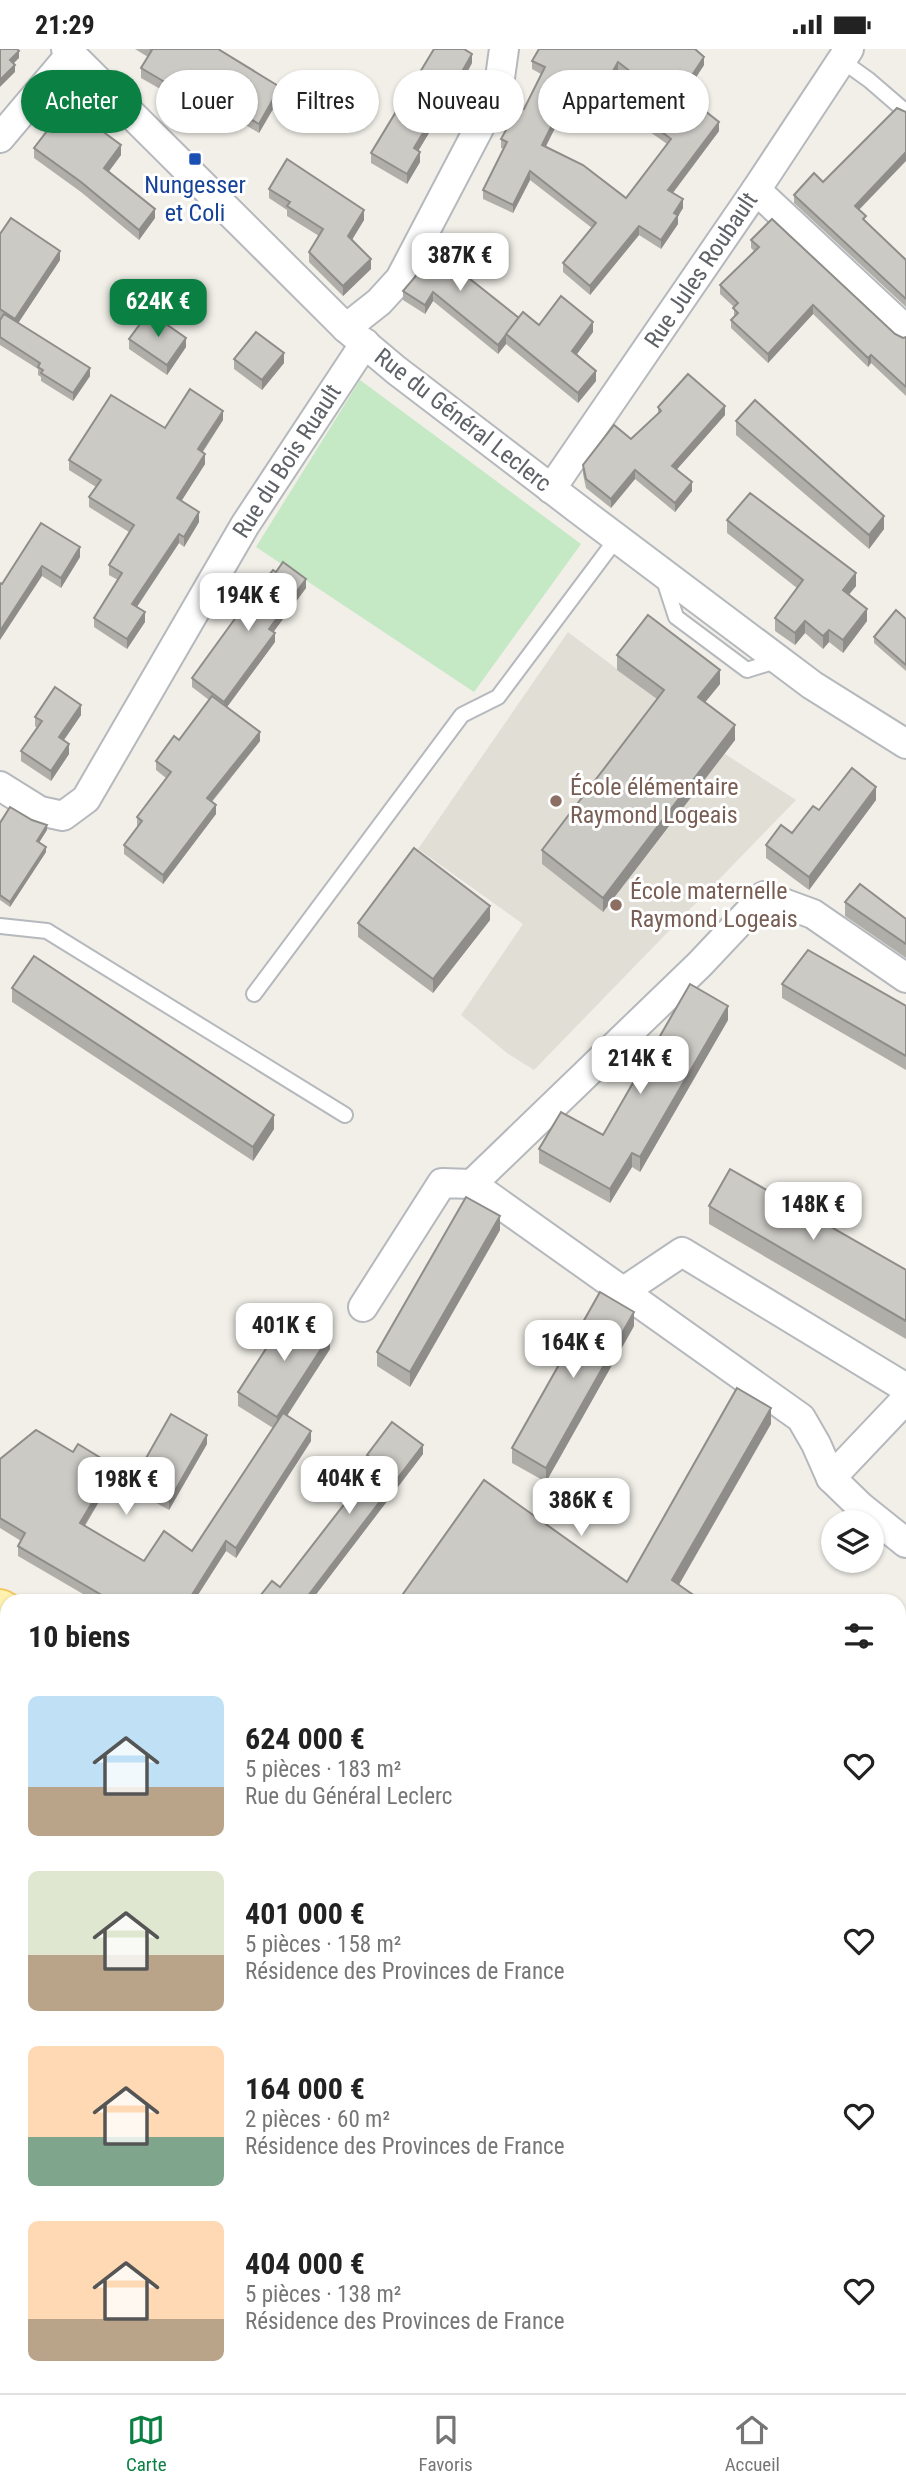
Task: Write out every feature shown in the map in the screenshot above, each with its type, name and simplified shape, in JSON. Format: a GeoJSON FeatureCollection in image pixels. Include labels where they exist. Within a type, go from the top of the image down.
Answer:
{"type":"FeatureCollection","features":[{"type":"Feature","properties":{"kind":"street","name":"Rue du Bois Ruault"},"geometry":{"type":"LineString","coordinates":[[0,786],[40,811],[63,816],[86,800],[355,336],[379,302],[400,279],[498,92],[505,49]]}},
{"type":"Feature","properties":{"kind":"street","name":"Rue du Général Leclerc"},"geometry":{"type":"LineString","coordinates":[[69,51],[355,336],[551,489],[812,685],[904,743]]}},
{"type":"Feature","properties":{"kind":"street"},"geometry":{"type":"LineString","coordinates":[[0,138],[69,51]]}},
{"type":"Feature","properties":{"kind":"street","name":"Rue Jules Roubault"},"geometry":{"type":"LineString","coordinates":[[551,489],[845,55]]}},
{"type":"Feature","properties":{"kind":"street"},"geometry":{"type":"LineString","coordinates":[[756,190],[906,331]]}},
{"type":"Feature","properties":{"kind":"street"},"geometry":{"type":"LineString","coordinates":[[472,1184],[699,964],[764,896],[813,914],[906,978]]}},
{"type":"Feature","properties":{"kind":"street"},"geometry":{"type":"LineString","coordinates":[[363,1307],[442,1183],[472,1184],[801,1418],[831,1478],[861,1507],[906,1543]]}},
{"type":"Feature","properties":{"kind":"street"},"geometry":{"type":"LineString","coordinates":[[624,1291],[682,1252],[906,1388]]}},
{"type":"Feature","properties":{"kind":"street"},"geometry":{"type":"LineString","coordinates":[[831,1478],[906,1399]]}},
{"type":"Feature","properties":{"kind":"lane"},"geometry":{"type":"LineString","coordinates":[[845,55],[906,112]]}},
{"type":"Feature","properties":{"kind":"lane"},"geometry":{"type":"LineString","coordinates":[[254,994],[461,715],[498,697],[617,538]]}},
{"type":"Feature","properties":{"kind":"lane"},"geometry":{"type":"LineString","coordinates":[[0,926],[47,931],[345,1115]]}},
{"type":"Feature","properties":{"kind":"shaded area"},"geometry":{"type":"Polygon","coordinates":[[[648,629],[720,684],[698,711],[725,754],[796,800],[534,1070],[507,1053],[461,1015],[523,924],[418,849],[568,632],[617,669],[648,629]]]}},
{"type":"Feature","properties":{"kind":"green space"},"geometry":{"type":"Polygon","coordinates":[[[360,380],[581,544],[474,692],[256,547],[360,380]]]}},
{"type":"Feature","properties":{"kind":"building"},"geometry":{"type":"Polygon","coordinates":[[[0,49],[19,51],[10,60],[15,65],[0,80],[0,49]]]}},
{"type":"Feature","properties":{"kind":"building"},"geometry":{"type":"Polygon","coordinates":[[[150,49],[218,49],[252,70],[156,70],[156,77],[141,68],[152,50],[150,49]]]}},
{"type":"Feature","properties":{"kind":"building"},"geometry":{"type":"Polygon","coordinates":[[[434,49],[464,49],[472,54],[463,70],[421,70],[434,49]]]}},
{"type":"Feature","properties":{"kind":"building"},"geometry":{"type":"Polygon","coordinates":[[[539,49],[695,49],[704,57],[695,70],[628,70],[618,62],[614,70],[544,70],[545,67],[532,61],[539,49]]]}},
{"type":"Feature","properties":{"kind":"building"},"geometry":{"type":"Polygon","coordinates":[[[258,74],[272,82],[272,101],[259,124],[258,74]]]}},
{"type":"Feature","properties":{"kind":"building"},"geometry":{"type":"Polygon","coordinates":[[[538,81],[538,133],[548,133],[542,145],[583,165],[626,198],[671,139],[663,133],[709,133],[709,114],[719,122],[668,190],[683,199],[674,213],[678,215],[661,240],[639,226],[590,286],[563,263],[596,223],[530,171],[513,205],[483,190],[507,142],[501,139],[504,133],[524,133],[524,109],[538,81]]]}},
{"type":"Feature","properties":{"kind":"building"},"geometry":{"type":"Polygon","coordinates":[[[897,108],[906,112],[906,152],[855,206],[866,216],[863,219],[906,260],[906,299],[794,195],[814,173],[823,182],[897,108]]]}},
{"type":"Feature","properties":{"kind":"building"},"geometry":{"type":"Polygon","coordinates":[[[393,117],[393,133],[423,133],[414,148],[420,152],[407,174],[371,153],[393,117]]]}},
{"type":"Feature","properties":{"kind":"building"},"geometry":{"type":"Polygon","coordinates":[[[46,133],[105,133],[121,145],[104,168],[155,209],[139,230],[81,182],[34,148],[46,133]]]}},
{"type":"Feature","properties":{"kind":"building"},"geometry":{"type":"Polygon","coordinates":[[[287,159],[364,210],[348,236],[371,259],[343,286],[309,252],[323,229],[287,206],[290,202],[269,189],[287,159]]]}},
{"type":"Feature","properties":{"kind":"building"},"geometry":{"type":"Polygon","coordinates":[[[11,218],[60,251],[15,319],[0,309],[0,234],[11,218]]]}},
{"type":"Feature","properties":{"kind":"building"},"geometry":{"type":"Polygon","coordinates":[[[772,219],[895,334],[906,337],[906,387],[871,355],[868,358],[813,305],[768,354],[731,320],[738,313],[733,308],[738,303],[720,285],[759,247],[751,240],[772,219]]]}},
{"type":"Feature","properties":{"kind":"building"},"geometry":{"type":"Polygon","coordinates":[[[435,239],[455,251],[453,256],[464,265],[460,271],[519,318],[498,345],[433,292],[425,305],[403,291],[415,277],[435,239]]]}},
{"type":"Feature","properties":{"kind":"building"},"geometry":{"type":"Polygon","coordinates":[[[561,296],[593,322],[572,351],[596,371],[578,393],[506,334],[523,312],[539,325],[561,296]]]}},
{"type":"Feature","properties":{"kind":"building"},"geometry":{"type":"Polygon","coordinates":[[[149,312],[186,338],[167,365],[129,339],[149,312]]]}},
{"type":"Feature","properties":{"kind":"building"},"geometry":{"type":"Polygon","coordinates":[[[4,314],[90,368],[73,393],[41,373],[43,370],[38,367],[40,363],[0,337],[0,320],[4,314]]]}},
{"type":"Feature","properties":{"kind":"building"},"geometry":{"type":"Polygon","coordinates":[[[256,332],[284,353],[262,380],[234,359],[256,332]]]}},
{"type":"Feature","properties":{"kind":"building"},"geometry":{"type":"Polygon","coordinates":[[[688,374],[725,406],[672,466],[692,482],[675,503],[635,470],[611,499],[586,479],[583,465],[614,425],[631,439],[661,411],[658,407],[688,374]]]}},
{"type":"Feature","properties":{"kind":"building"},"geometry":{"type":"Polygon","coordinates":[[[190,389],[223,411],[198,449],[205,454],[177,498],[199,512],[184,537],[179,534],[132,604],[145,612],[127,639],[94,618],[122,573],[109,565],[134,525],[89,497],[101,480],[69,460],[111,395],[165,428],[190,389]]]}},
{"type":"Feature","properties":{"kind":"building"},"geometry":{"type":"Polygon","coordinates":[[[755,400],[884,516],[869,535],[736,421],[755,400]]]}},
{"type":"Feature","properties":{"kind":"building"},"geometry":{"type":"Polygon","coordinates":[[[750,493],[856,573],[843,590],[867,609],[843,640],[829,630],[823,636],[805,621],[795,633],[775,618],[803,580],[727,520],[750,493]]]}},
{"type":"Feature","properties":{"kind":"building"},"geometry":{"type":"Polygon","coordinates":[[[41,523],[80,547],[61,578],[42,566],[0,631],[0,583],[2,584],[41,523]]]}},
{"type":"Feature","properties":{"kind":"building"},"geometry":{"type":"Polygon","coordinates":[[[283,562],[306,579],[269,629],[275,633],[224,702],[192,678],[242,609],[273,570],[276,572],[283,562]]]}},
{"type":"Feature","properties":{"kind":"building"},"geometry":{"type":"Polygon","coordinates":[[[896,610],[906,619],[906,665],[874,637],[896,610]]]}},
{"type":"Feature","properties":{"kind":"building"},"geometry":{"type":"Polygon","coordinates":[[[648,615],[720,670],[698,697],[735,725],[603,898],[542,850],[664,690],[617,655],[648,615]]]}},
{"type":"Feature","properties":{"kind":"building"},"geometry":{"type":"Polygon","coordinates":[[[55,687],[81,705],[59,737],[69,744],[51,771],[21,751],[42,721],[35,717],[55,687]]]}},
{"type":"Feature","properties":{"kind":"building"},"geometry":{"type":"Polygon","coordinates":[[[212,696],[260,732],[207,798],[216,805],[163,875],[124,845],[142,821],[137,817],[171,772],[156,761],[174,736],[179,740],[212,696]]]}},
{"type":"Feature","properties":{"kind":"building"},"geometry":{"type":"Polygon","coordinates":[[[852,768],[876,787],[809,877],[766,845],[781,825],[792,833],[813,806],[819,810],[852,768]]]}},
{"type":"Feature","properties":{"kind":"building"},"geometry":{"type":"Polygon","coordinates":[[[10,807],[47,825],[37,841],[46,847],[10,902],[0,895],[0,823],[10,807]]]}},
{"type":"Feature","properties":{"kind":"building"},"geometry":{"type":"Polygon","coordinates":[[[414,848],[490,906],[433,979],[358,923],[414,848]]]}},
{"type":"Feature","properties":{"kind":"building"},"geometry":{"type":"Polygon","coordinates":[[[860,884],[906,919],[906,944],[845,902],[860,884]]]}},
{"type":"Feature","properties":{"kind":"building"},"geometry":{"type":"Polygon","coordinates":[[[808,950],[906,1006],[906,1056],[782,984],[808,950]]]}},
{"type":"Feature","properties":{"kind":"building"},"geometry":{"type":"Polygon","coordinates":[[[34,956],[274,1115],[253,1147],[12,988],[34,956]]]}},
{"type":"Feature","properties":{"kind":"building"},"geometry":{"type":"Polygon","coordinates":[[[690,984],[728,1006],[640,1157],[632,1153],[610,1189],[539,1149],[561,1112],[603,1135],[690,984]]]}},
{"type":"Feature","properties":{"kind":"building"},"geometry":{"type":"Polygon","coordinates":[[[730,1169],[906,1270],[906,1321],[709,1206],[730,1169]]]}},
{"type":"Feature","properties":{"kind":"building"},"geometry":{"type":"Polygon","coordinates":[[[466,1197],[500,1216],[410,1372],[377,1352],[466,1197]]]}},
{"type":"Feature","properties":{"kind":"building"},"geometry":{"type":"Polygon","coordinates":[[[600,1292],[634,1312],[546,1468],[512,1448],[600,1292]]]}},
{"type":"Feature","properties":{"kind":"building"},"geometry":{"type":"Polygon","coordinates":[[[293,1307],[330,1335],[277,1417],[238,1392],[293,1307]]]}},
{"type":"Feature","properties":{"kind":"building"},"geometry":{"type":"Polygon","coordinates":[[[737,1388],[771,1408],[672,1580],[692,1594],[403,1594],[484,1480],[627,1582],[737,1388]]]}},
{"type":"Feature","properties":{"kind":"building"},"geometry":{"type":"Polygon","coordinates":[[[283,1413],[311,1431],[236,1548],[226,1541],[192,1594],[100,1594],[18,1546],[25,1533],[0,1518],[0,1459],[36,1430],[73,1452],[78,1444],[114,1466],[80,1523],[144,1561],[164,1531],[192,1551],[283,1413]]]}},
{"type":"Feature","properties":{"kind":"building"},"geometry":{"type":"Polygon","coordinates":[[[171,1414],[207,1435],[169,1501],[133,1481],[171,1414]]]}},
{"type":"Feature","properties":{"kind":"building"},"geometry":{"type":"Polygon","coordinates":[[[392,1422],[423,1445],[309,1594],[262,1594],[272,1581],[280,1587],[377,1462],[367,1455],[392,1422]]]}},
{"type":"Feature","properties":{"kind":"place","name":"Nungesser et Coli"},"geometry":{"type":"Point","coordinates":[195,159]}},
{"type":"Feature","properties":{"kind":"place","name":"École élémentaire Raymond Logeais"},"geometry":{"type":"Point","coordinates":[556,801]}},
{"type":"Feature","properties":{"kind":"place","name":"École maternelle Raymond Logeais"},"geometry":{"type":"Point","coordinates":[616,905]}}]}
